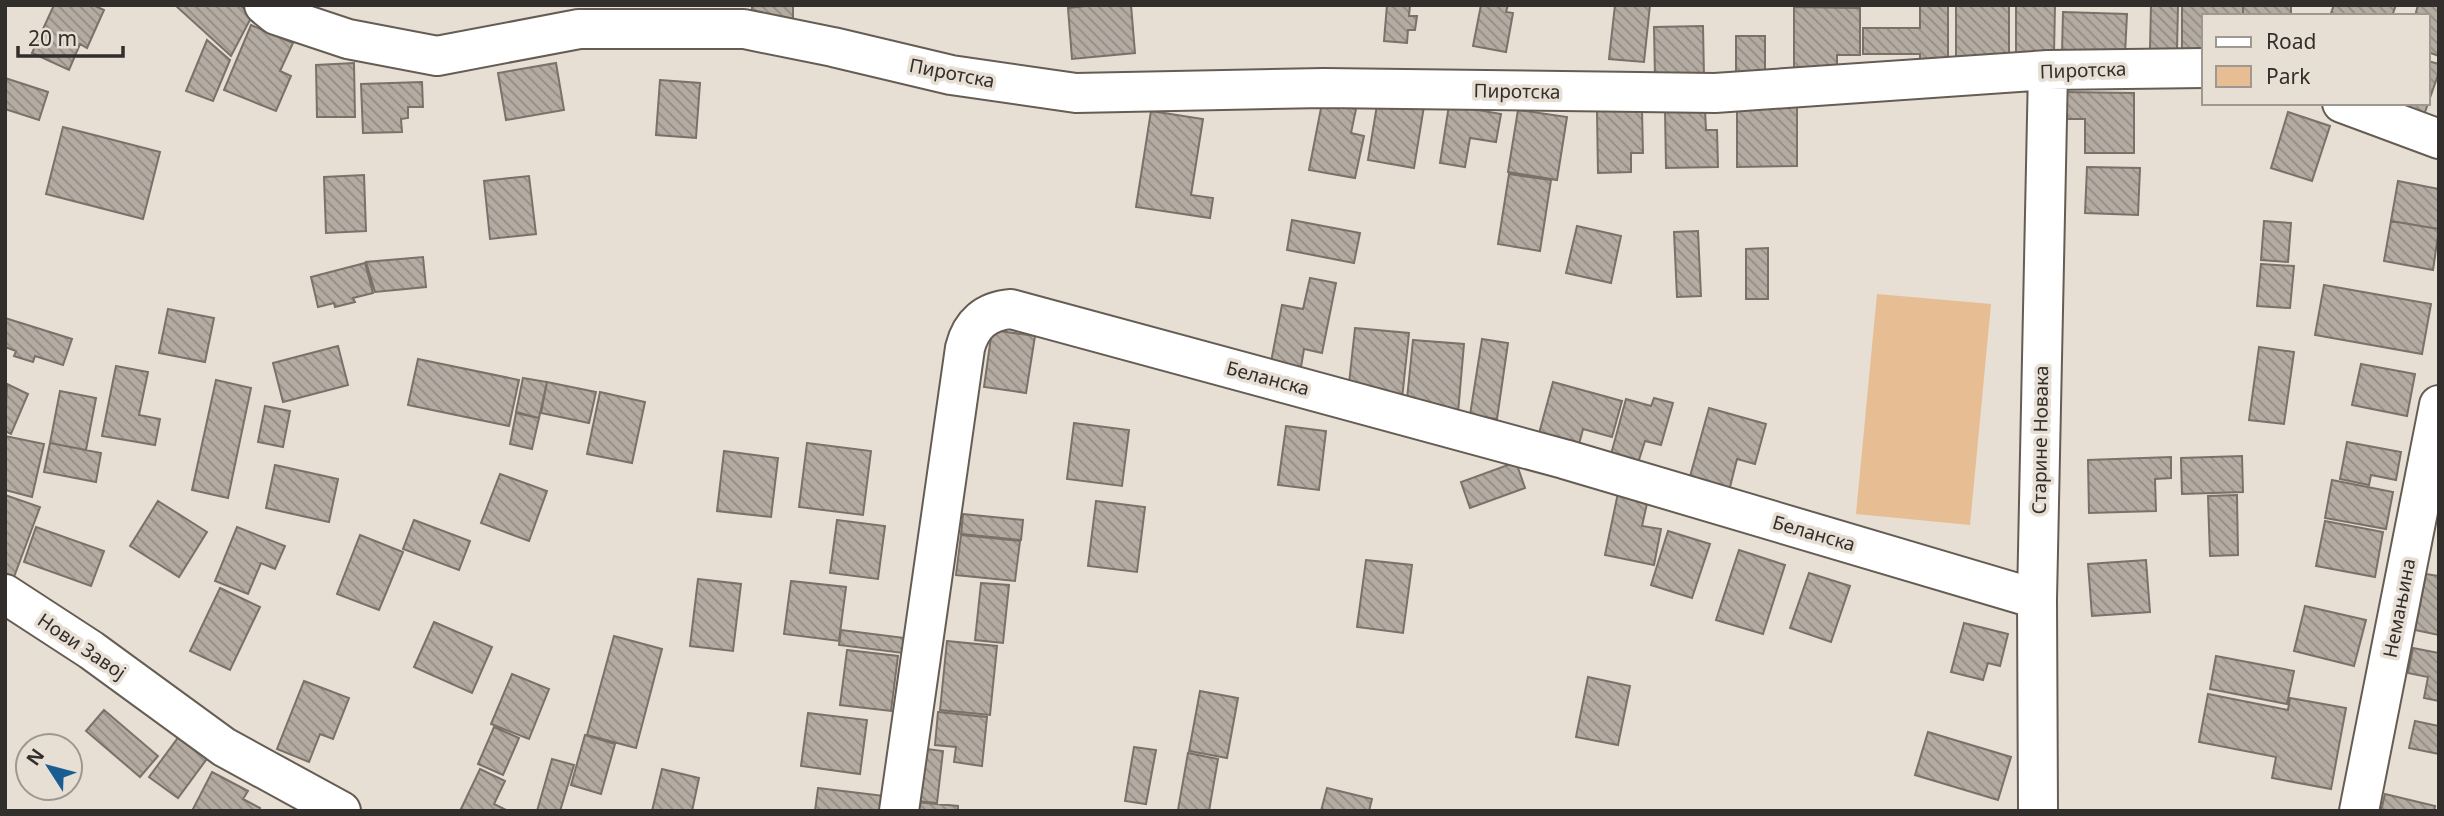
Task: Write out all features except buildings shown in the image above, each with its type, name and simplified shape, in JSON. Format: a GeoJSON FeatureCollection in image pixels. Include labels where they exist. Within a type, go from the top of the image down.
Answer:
{"type":"FeatureCollection","features":[{"type":"Feature","properties":{"kind":"street","name":"Пиротска"},"geometry":{"type":"LineString","coordinates":[[264,5],[276,15],[348,39],[437,56],[579,29],[744,29],[951,75],[1076,93],[1324,88],[1715,93],[2048,70],[2202,68]]}},
{"type":"Feature","properties":{"kind":"street","name":"Старине Новака"},"geometry":{"type":"LineString","coordinates":[[2038,811],[2037,599],[2048,70]]}},
{"type":"Feature","properties":{"kind":"street"},"geometry":{"type":"LineString","coordinates":[[2347,105],[2439,139]]}},
{"type":"Feature","properties":{"kind":"street","name":"Беланска"},"geometry":{"type":"LineString","coordinates":[[899,811],[965,348],[979,321],[999,310],[1011,309],[1564,459],[2037,599]]}},
{"type":"Feature","properties":{"kind":"street","name":"Немањина"},"geometry":{"type":"LineString","coordinates":[[2360,811],[2439,405]]}},
{"type":"Feature","properties":{"kind":"street","name":"Нови Завој"},"geometry":{"type":"LineString","coordinates":[[5,594],[92,650],[224,747],[341,811]]}},
{"type":"Feature","properties":{"kind":"green space"},"geometry":{"type":"Polygon","coordinates":[[[1877,294],[1991,304],[1970,525],[1856,514],[1877,294]]]}}]}
